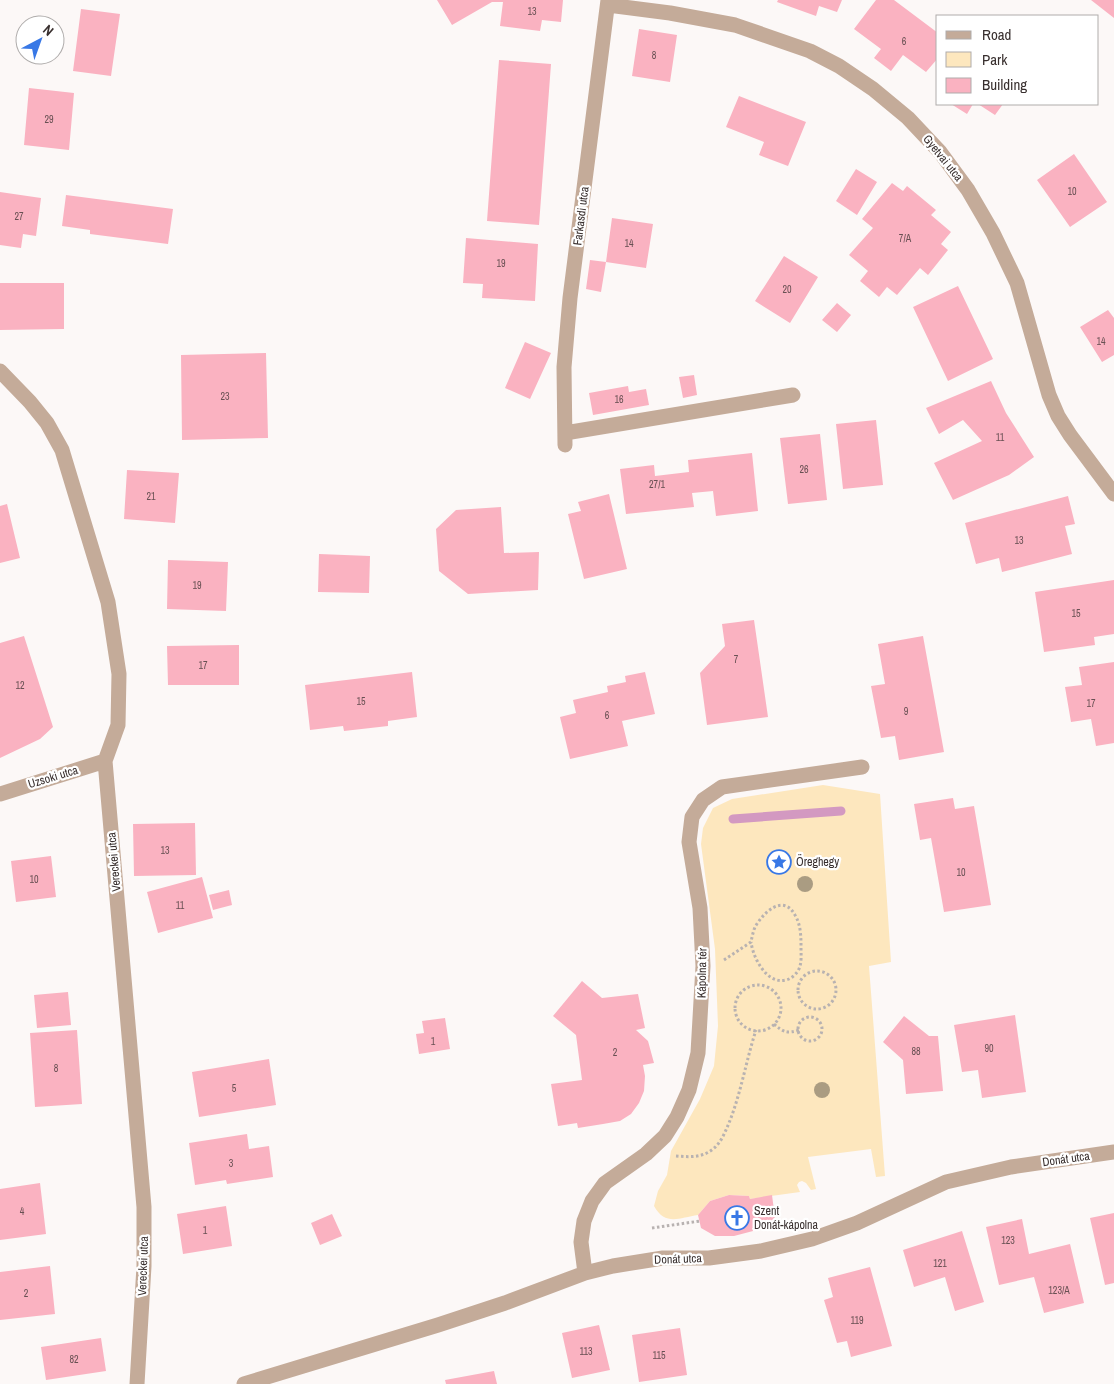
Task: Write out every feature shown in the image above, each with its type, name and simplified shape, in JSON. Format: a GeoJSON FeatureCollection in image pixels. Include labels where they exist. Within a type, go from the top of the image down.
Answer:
{"type":"FeatureCollection","features":[{"type":"Feature","properties":{"kind":"street","name":"Farkasdi utca"},"geometry":{"type":"LineString","coordinates":[[608,2],[570,298],[564,367],[565,439],[794,395]]}},
{"type":"Feature","properties":{"kind":"street","name":"Gyetvai utca"},"geometry":{"type":"LineString","coordinates":[[608,2],[736,25],[810,51],[839,66],[873,88],[908,118],[940,152],[968,190],[994,233],[1017,283],[1049,395],[1058,416],[1070,436],[1114,494]]}},
{"type":"Feature","properties":{"kind":"street","name":"Vereckei utca"},"geometry":{"type":"LineString","coordinates":[[0,371],[48,423],[62,450],[108,602],[119,674],[118,725],[105,761],[144,1206],[144,1266],[138,1384]]}},
{"type":"Feature","properties":{"kind":"street","name":"Uzsoki utca"},"geometry":{"type":"LineString","coordinates":[[0,794],[105,761]]}},
{"type":"Feature","properties":{"kind":"street","name":"Kápolna tér"},"geometry":{"type":"LineString","coordinates":[[585,1273],[581,1242],[584,1221],[592,1201],[605,1183],[646,1154],[665,1136],[677,1117],[689,1090],[698,1053],[703,966],[700,908],[690,842],[692,818],[703,800],[722,787],[862,767]]}},
{"type":"Feature","properties":{"kind":"street","name":"Donát utca"},"geometry":{"type":"LineString","coordinates":[[244,1384],[463,1317],[585,1273],[613,1266],[663,1258],[709,1258],[761,1251],[812,1239],[857,1223],[946,1182],[1010,1167],[1114,1152]]}},
{"type":"Feature","properties":{"kind":"path"},"geometry":{"type":"LineString","coordinates":[[782,905],[789,907],[795,914],[799,924],[801,937],[799,970],[788,980],[779,981],[773,979],[763,971],[754,954],[751,942],[754,929],[766,912],[773,907],[782,905]]}},
{"type":"Feature","properties":{"kind":"path"},"geometry":{"type":"LineString","coordinates":[[703,978],[719,964],[751,942]]}},
{"type":"Feature","properties":{"kind":"path"},"geometry":{"type":"LineString","coordinates":[[799,970],[805,976]]}},
{"type":"Feature","properties":{"kind":"path"},"geometry":{"type":"LineString","coordinates":[[814,972],[821,972],[827,974],[835,984],[836,990],[831,1003],[814,1009],[804,1004],[798,994],[798,987],[805,976],[814,972]]}},
{"type":"Feature","properties":{"kind":"path"},"geometry":{"type":"LineString","coordinates":[[757,985],[771,989],[780,1000],[781,1007],[780,1014],[771,1027],[764,1030],[756,1030],[742,1024],[738,1018],[736,1002],[744,990],[757,985]]}},
{"type":"Feature","properties":{"kind":"path"},"geometry":{"type":"LineString","coordinates":[[812,1017],[814,1009]]}},
{"type":"Feature","properties":{"kind":"path"},"geometry":{"type":"LineString","coordinates":[[812,1017],[818,1020],[822,1026],[819,1037],[812,1041],[802,1037],[799,1030],[798,1027],[802,1020],[806,1018],[812,1017]]}},
{"type":"Feature","properties":{"kind":"path"},"geometry":{"type":"LineString","coordinates":[[774,1024],[784,1032],[791,1033],[799,1030]]}},
{"type":"Feature","properties":{"kind":"path"},"geometry":{"type":"LineString","coordinates":[[646,1154],[689,1157],[705,1155],[715,1148],[723,1136],[736,1106],[756,1030]]}},
{"type":"Feature","properties":{"kind":"path"},"geometry":{"type":"LineString","coordinates":[[652,1228],[700,1221]]}},
{"type":"Feature","properties":{"kind":"green space"},"geometry":{"type":"Polygon","coordinates":[[[823,785],[880,794],[891,962],[869,966],[885,1176],[876,1177],[871,1149],[808,1157],[816,1189],[811,1190],[802,1181],[797,1185],[800,1192],[750,1199],[749,1196],[729,1195],[710,1201],[698,1215],[679,1219],[668,1218],[658,1212],[654,1206],[658,1191],[667,1175],[671,1151],[700,1099],[714,1066],[718,1026],[715,949],[701,844],[703,828],[713,808],[732,799],[823,785]]]}},
{"type":"Feature","properties":{"kind":"building"},"geometry":{"type":"Polygon","coordinates":[[[437,0],[563,0],[561,22],[542,20],[540,31],[500,26],[503,2],[492,2],[452,25],[437,0]]]}},
{"type":"Feature","properties":{"kind":"building"},"geometry":{"type":"Polygon","coordinates":[[[778,0],[842,0],[837,12],[819,6],[816,16],[777,2],[778,0]]]}},
{"type":"Feature","properties":{"kind":"building"},"geometry":{"type":"Polygon","coordinates":[[[876,0],[894,0],[936,32],[936,60],[926,72],[903,55],[891,71],[874,58],[881,49],[854,29],[876,0]]]}},
{"type":"Feature","properties":{"kind":"building"},"geometry":{"type":"Polygon","coordinates":[[[1091,0],[1114,0],[1114,18],[1091,0]]]}},
{"type":"Feature","properties":{"kind":"building"},"geometry":{"type":"Polygon","coordinates":[[[81,9],[120,14],[111,76],[73,71],[81,9]]]}},
{"type":"Feature","properties":{"kind":"building"},"geometry":{"type":"Polygon","coordinates":[[[639,29],[677,35],[670,82],[632,76],[639,29]]]}},
{"type":"Feature","properties":{"kind":"building"},"geometry":{"type":"Polygon","coordinates":[[[499,60],[551,64],[539,225],[487,221],[499,60]]]}},
{"type":"Feature","properties":{"kind":"building"},"geometry":{"type":"Polygon","coordinates":[[[29,88],[74,93],[69,150],[24,145],[29,88]]]}},
{"type":"Feature","properties":{"kind":"building"},"geometry":{"type":"Polygon","coordinates":[[[739,96],[806,122],[788,166],[759,155],[764,142],[726,127],[739,96]]]}},
{"type":"Feature","properties":{"kind":"building"},"geometry":{"type":"Polygon","coordinates":[[[953,105],[972,105],[967,114],[953,105]]]}},
{"type":"Feature","properties":{"kind":"building"},"geometry":{"type":"Polygon","coordinates":[[[980,105],[1002,105],[995,115],[980,105]]]}},
{"type":"Feature","properties":{"kind":"building"},"geometry":{"type":"Polygon","coordinates":[[[1074,154],[1107,202],[1070,227],[1037,180],[1074,154]]]}},
{"type":"Feature","properties":{"kind":"building"},"geometry":{"type":"Polygon","coordinates":[[[856,169],[877,182],[857,215],[836,201],[856,169]]]}},
{"type":"Feature","properties":{"kind":"building"},"geometry":{"type":"Polygon","coordinates":[[[892,183],[903,191],[907,186],[936,210],[931,215],[951,232],[941,244],[948,250],[928,275],[920,268],[897,295],[887,287],[879,297],[860,281],[868,271],[849,255],[873,228],[862,219],[892,183]]]}},
{"type":"Feature","properties":{"kind":"building"},"geometry":{"type":"Polygon","coordinates":[[[0,192],[41,198],[36,236],[23,234],[21,248],[0,245],[0,192]]]}},
{"type":"Feature","properties":{"kind":"building"},"geometry":{"type":"Polygon","coordinates":[[[66,195],[173,209],[168,244],[90,234],[90,230],[62,226],[66,195]]]}},
{"type":"Feature","properties":{"kind":"building"},"geometry":{"type":"Polygon","coordinates":[[[612,218],[653,224],[646,268],[606,262],[612,218]]]}},
{"type":"Feature","properties":{"kind":"building"},"geometry":{"type":"Polygon","coordinates":[[[466,238],[538,244],[535,301],[482,298],[483,284],[463,283],[466,238]]]}},
{"type":"Feature","properties":{"kind":"building"},"geometry":{"type":"Polygon","coordinates":[[[784,256],[818,277],[790,323],[755,301],[784,256]]]}},
{"type":"Feature","properties":{"kind":"building"},"geometry":{"type":"Polygon","coordinates":[[[590,260],[606,262],[601,292],[586,289],[590,260]]]}},
{"type":"Feature","properties":{"kind":"building"},"geometry":{"type":"Polygon","coordinates":[[[0,283],[64,283],[64,329],[0,330],[0,283]]]}},
{"type":"Feature","properties":{"kind":"building"},"geometry":{"type":"Polygon","coordinates":[[[958,286],[993,359],[948,381],[913,307],[958,286]]]}},
{"type":"Feature","properties":{"kind":"building"},"geometry":{"type":"Polygon","coordinates":[[[837,303],[851,315],[837,332],[822,320],[837,303]]]}},
{"type":"Feature","properties":{"kind":"building"},"geometry":{"type":"Polygon","coordinates":[[[1108,310],[1114,318],[1114,355],[1102,362],[1080,327],[1108,310]]]}},
{"type":"Feature","properties":{"kind":"building"},"geometry":{"type":"Polygon","coordinates":[[[525,342],[551,353],[530,399],[505,388],[525,342]]]}},
{"type":"Feature","properties":{"kind":"building"},"geometry":{"type":"Polygon","coordinates":[[[266,353],[268,438],[182,440],[181,355],[266,353]]]}},
{"type":"Feature","properties":{"kind":"building"},"geometry":{"type":"Polygon","coordinates":[[[694,375],[697,395],[683,398],[679,377],[694,375]]]}},
{"type":"Feature","properties":{"kind":"building"},"geometry":{"type":"Polygon","coordinates":[[[991,381],[1006,413],[1034,457],[1009,475],[953,500],[934,463],[982,441],[963,420],[939,434],[926,408],[991,381]]]}},
{"type":"Feature","properties":{"kind":"building"},"geometry":{"type":"Polygon","coordinates":[[[628,386],[629,392],[646,389],[649,405],[593,415],[589,393],[628,386]]]}},
{"type":"Feature","properties":{"kind":"building"},"geometry":{"type":"Polygon","coordinates":[[[876,420],[883,485],[843,489],[836,424],[876,420]]]}},
{"type":"Feature","properties":{"kind":"building"},"geometry":{"type":"Polygon","coordinates":[[[820,434],[827,500],[788,504],[780,438],[820,434]]]}},
{"type":"Feature","properties":{"kind":"building"},"geometry":{"type":"Polygon","coordinates":[[[752,453],[758,511],[716,516],[713,491],[692,493],[694,507],[626,514],[620,469],[654,465],[655,476],[689,472],[688,460],[752,453]]]}},
{"type":"Feature","properties":{"kind":"building"},"geometry":{"type":"Polygon","coordinates":[[[127,470],[179,473],[175,523],[124,519],[127,470]]]}},
{"type":"Feature","properties":{"kind":"building"},"geometry":{"type":"Polygon","coordinates":[[[609,494],[627,569],[584,579],[568,514],[581,511],[578,502],[609,494]]]}},
{"type":"Feature","properties":{"kind":"building"},"geometry":{"type":"Polygon","coordinates":[[[1068,496],[1075,524],[1065,526],[1072,554],[1002,572],[999,558],[976,564],[965,523],[1068,496]]]}},
{"type":"Feature","properties":{"kind":"building"},"geometry":{"type":"Polygon","coordinates":[[[7,504],[20,558],[0,563],[0,506],[7,504]]]}},
{"type":"Feature","properties":{"kind":"building"},"geometry":{"type":"Polygon","coordinates":[[[501,507],[504,553],[539,552],[538,590],[468,594],[439,571],[436,529],[456,510],[501,507]]]}},
{"type":"Feature","properties":{"kind":"building"},"geometry":{"type":"Polygon","coordinates":[[[319,554],[370,556],[369,593],[318,592],[319,554]]]}},
{"type":"Feature","properties":{"kind":"building"},"geometry":{"type":"Polygon","coordinates":[[[168,560],[228,562],[226,611],[167,609],[168,560]]]}},
{"type":"Feature","properties":{"kind":"building"},"geometry":{"type":"Polygon","coordinates":[[[1114,580],[1114,634],[1094,637],[1095,645],[1044,652],[1035,592],[1114,580]]]}},
{"type":"Feature","properties":{"kind":"building"},"geometry":{"type":"Polygon","coordinates":[[[754,620],[768,717],[707,725],[700,673],[725,646],[722,624],[754,620]]]}},
{"type":"Feature","properties":{"kind":"building"},"geometry":{"type":"Polygon","coordinates":[[[24,636],[53,727],[40,739],[0,758],[0,643],[24,636]]]}},
{"type":"Feature","properties":{"kind":"building"},"geometry":{"type":"Polygon","coordinates":[[[923,636],[944,752],[899,760],[895,736],[881,738],[871,686],[885,684],[878,644],[923,636]]]}},
{"type":"Feature","properties":{"kind":"building"},"geometry":{"type":"Polygon","coordinates":[[[239,645],[239,685],[168,685],[167,646],[239,645]]]}},
{"type":"Feature","properties":{"kind":"building"},"geometry":{"type":"Polygon","coordinates":[[[1114,662],[1114,743],[1096,746],[1091,719],[1071,722],[1065,687],[1082,685],[1079,667],[1114,662]]]}},
{"type":"Feature","properties":{"kind":"building"},"geometry":{"type":"Polygon","coordinates":[[[412,672],[417,717],[388,721],[388,726],[344,731],[343,726],[310,730],[305,685],[412,672]]]}},
{"type":"Feature","properties":{"kind":"building"},"geometry":{"type":"Polygon","coordinates":[[[645,672],[655,714],[622,721],[628,746],[570,759],[560,717],[576,713],[573,700],[608,692],[607,686],[626,682],[625,676],[645,672]]]}},
{"type":"Feature","properties":{"kind":"building"},"geometry":{"type":"Polygon","coordinates":[[[953,798],[955,809],[974,806],[991,905],[944,912],[931,838],[920,840],[914,804],[953,798]]]}},
{"type":"Feature","properties":{"kind":"building"},"geometry":{"type":"Polygon","coordinates":[[[195,823],[196,875],[134,876],[133,824],[195,823]]]}},
{"type":"Feature","properties":{"kind":"building"},"geometry":{"type":"Polygon","coordinates":[[[51,856],[56,897],[16,902],[11,861],[51,856]]]}},
{"type":"Feature","properties":{"kind":"building"},"geometry":{"type":"Polygon","coordinates":[[[202,877],[213,918],[158,933],[147,892],[202,877]]]}},
{"type":"Feature","properties":{"kind":"building"},"geometry":{"type":"Polygon","coordinates":[[[229,890],[232,905],[213,910],[209,895],[229,890]]]}},
{"type":"Feature","properties":{"kind":"building"},"geometry":{"type":"Polygon","coordinates":[[[582,981],[602,998],[638,994],[645,1028],[636,1030],[648,1041],[654,1063],[643,1065],[645,1076],[644,1091],[639,1103],[631,1114],[620,1121],[578,1128],[577,1123],[558,1126],[551,1084],[582,1080],[576,1035],[553,1016],[582,981]]]}},
{"type":"Feature","properties":{"kind":"building"},"geometry":{"type":"Polygon","coordinates":[[[68,992],[71,1025],[37,1028],[34,995],[68,992]]]}},
{"type":"Feature","properties":{"kind":"building"},"geometry":{"type":"Polygon","coordinates":[[[1015,1015],[1026,1092],[982,1098],[978,1070],[962,1072],[954,1025],[1015,1015]]]}},
{"type":"Feature","properties":{"kind":"building"},"geometry":{"type":"Polygon","coordinates":[[[904,1016],[929,1036],[938,1036],[943,1091],[906,1094],[903,1060],[883,1042],[904,1016]]]}},
{"type":"Feature","properties":{"kind":"building"},"geometry":{"type":"Polygon","coordinates":[[[445,1018],[450,1049],[419,1054],[416,1034],[424,1033],[422,1021],[445,1018]]]}},
{"type":"Feature","properties":{"kind":"building"},"geometry":{"type":"Polygon","coordinates":[[[77,1030],[82,1104],[35,1107],[30,1033],[77,1030]]]}},
{"type":"Feature","properties":{"kind":"building"},"geometry":{"type":"Polygon","coordinates":[[[269,1059],[276,1105],[199,1117],[192,1072],[269,1059]]]}},
{"type":"Feature","properties":{"kind":"building"},"geometry":{"type":"Polygon","coordinates":[[[247,1134],[249,1149],[269,1146],[273,1177],[227,1184],[226,1180],[195,1185],[189,1143],[247,1134]]]}},
{"type":"Feature","properties":{"kind":"building"},"geometry":{"type":"Polygon","coordinates":[[[40,1183],[46,1234],[0,1240],[0,1189],[40,1183]]]}},
{"type":"Feature","properties":{"kind":"building","name":"Szent Donát-kápolna"},"geometry":{"type":"Polygon","coordinates":[[[729,1195],[749,1196],[750,1199],[772,1195],[776,1226],[752,1228],[753,1231],[734,1236],[715,1236],[701,1228],[698,1215],[710,1201],[729,1195]]]}},
{"type":"Feature","properties":{"kind":"building"},"geometry":{"type":"Polygon","coordinates":[[[226,1206],[232,1246],[183,1254],[177,1214],[226,1206]]]}},
{"type":"Feature","properties":{"kind":"building"},"geometry":{"type":"Polygon","coordinates":[[[1114,1213],[1114,1283],[1105,1285],[1090,1218],[1114,1213]]]}},
{"type":"Feature","properties":{"kind":"building"},"geometry":{"type":"Polygon","coordinates":[[[332,1214],[342,1236],[320,1245],[311,1223],[332,1214]]]}},
{"type":"Feature","properties":{"kind":"building"},"geometry":{"type":"Polygon","coordinates":[[[1022,1219],[1029,1254],[1070,1244],[1084,1303],[1044,1313],[1034,1277],[999,1285],[986,1227],[1022,1219]]]}},
{"type":"Feature","properties":{"kind":"building"},"geometry":{"type":"Polygon","coordinates":[[[962,1231],[984,1302],[955,1311],[945,1277],[914,1287],[903,1250],[962,1231]]]}},
{"type":"Feature","properties":{"kind":"building"},"geometry":{"type":"Polygon","coordinates":[[[50,1266],[55,1314],[0,1320],[0,1272],[50,1266]]]}},
{"type":"Feature","properties":{"kind":"building"},"geometry":{"type":"Polygon","coordinates":[[[870,1267],[892,1346],[851,1357],[847,1341],[837,1343],[824,1300],[833,1297],[828,1278],[870,1267]]]}},
{"type":"Feature","properties":{"kind":"building"},"geometry":{"type":"Polygon","coordinates":[[[599,1325],[610,1370],[572,1378],[562,1333],[599,1325]]]}},
{"type":"Feature","properties":{"kind":"building"},"geometry":{"type":"Polygon","coordinates":[[[680,1328],[687,1375],[639,1382],[632,1335],[680,1328]]]}},
{"type":"Feature","properties":{"kind":"building"},"geometry":{"type":"Polygon","coordinates":[[[101,1338],[106,1371],[46,1380],[41,1347],[101,1338]]]}},
{"type":"Feature","properties":{"kind":"building"},"geometry":{"type":"Polygon","coordinates":[[[494,1371],[497,1384],[446,1384],[445,1380],[494,1371]]]}},
{"type":"Feature","properties":{"kind":"waterway"},"geometry":{"type":"LineString","coordinates":[[733,819],[841,811]]}},
{"type":"Feature","properties":{"kind":"place","name":"Öreghegy"},"geometry":{"type":"Point","coordinates":[779,862]}},
{"type":"Feature","properties":{"kind":"place","name":"Szent Donát-kápolna"},"geometry":{"type":"Point","coordinates":[737,1218]}}]}
